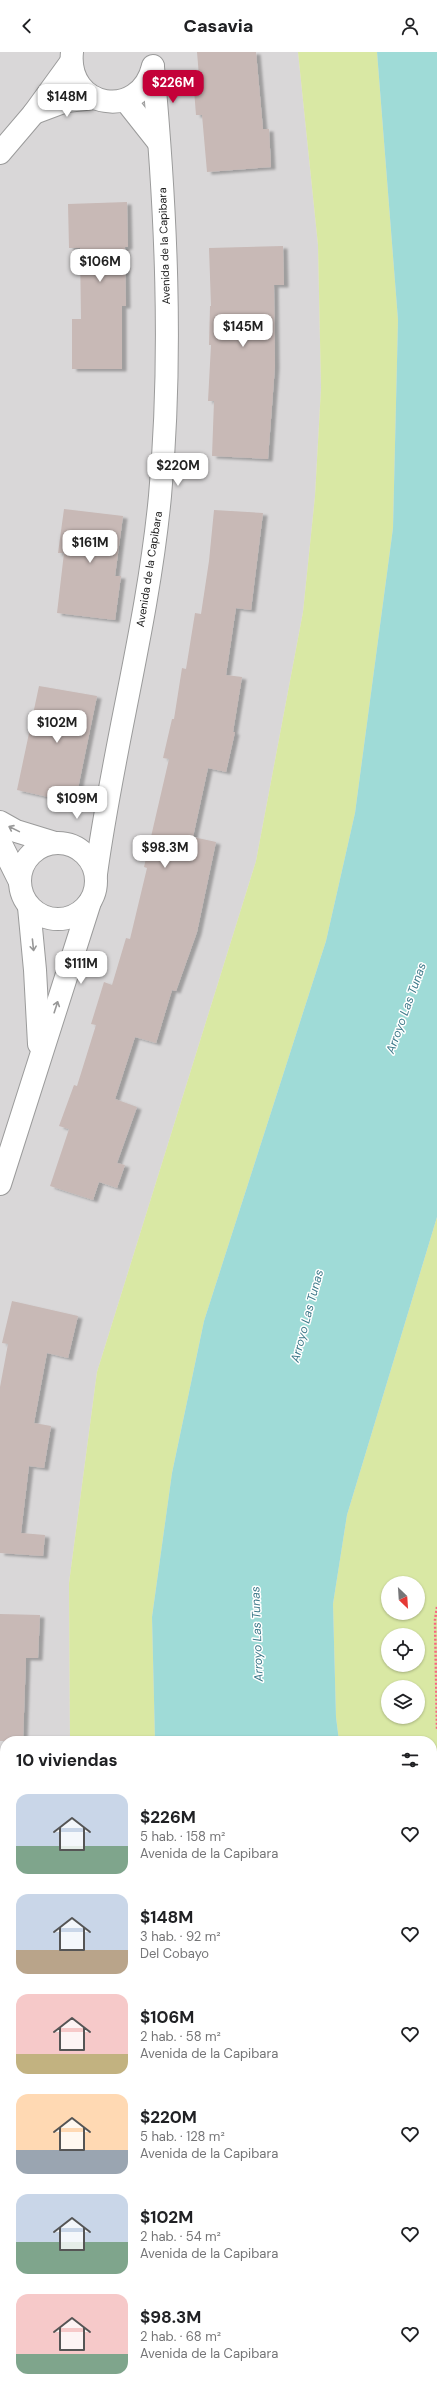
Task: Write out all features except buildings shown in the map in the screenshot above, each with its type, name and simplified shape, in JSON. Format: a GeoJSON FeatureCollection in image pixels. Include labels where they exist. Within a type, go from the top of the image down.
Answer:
{"type":"FeatureCollection","features":[{"type":"Feature","properties":{"kind":"street"},"geometry":{"type":"LineString","coordinates":[[71,57],[78,84],[95,98]]}},
{"type":"Feature","properties":{"kind":"street"},"geometry":{"type":"LineString","coordinates":[[0,153],[34,113],[71,57]]}},
{"type":"Feature","properties":{"kind":"street","name":"Avenida de la Capibara"},"geometry":{"type":"LineString","coordinates":[[125,100],[144,88],[150,78],[153,59]]}},
{"type":"Feature","properties":{"kind":"street","name":"Avenida de la Capibara"},"geometry":{"type":"LineString","coordinates":[[0,1184],[90,902],[96,889],[96,874],[103,822],[127,700],[160,497],[165,424],[166,264],[160,144],[153,59]]}},
{"type":"Feature","properties":{"kind":"street"},"geometry":{"type":"LineString","coordinates":[[34,113],[66,101],[95,98],[115,102],[125,100],[160,144]]}},
{"type":"Feature","properties":{"kind":"street"},"geometry":{"type":"LineString","coordinates":[[0,822],[16,831],[79,848],[87,856],[96,874]]}},
{"type":"Feature","properties":{"kind":"street"},"geometry":{"type":"LineString","coordinates":[[19,880],[21,869],[34,851],[85,836],[103,822]]}},
{"type":"Feature","properties":{"kind":"street","name":"Avenida de la Capibara"},"geometry":{"type":"LineString","coordinates":[[0,842],[19,880],[20,890],[29,907],[36,970],[40,1058]]}},
{"type":"Feature","properties":{"kind":"street"},"geometry":{"type":"LineString","coordinates":[[29,907],[49,919],[61,920],[72,917],[82,911],[90,902]]}},
{"type":"Feature","properties":{"kind":"path"},"geometry":{"type":"LineString","coordinates":[[437,1607],[435,1620],[437,1730]]}},
{"type":"Feature","properties":{"kind":"shaded area"},"geometry":{"type":"Polygon","coordinates":[[[0,52],[298,52],[318,245],[321,388],[315,496],[303,612],[256,861],[97,1372],[69,1583],[70,1736],[0,1736],[0,52]]]}},
{"type":"Feature","properties":{"kind":"green space"},"geometry":{"type":"Polygon","coordinates":[[[298,52],[377,52],[398,320],[393,528],[355,813],[326,941],[204,1321],[172,1473],[152,1617],[155,1736],[70,1736],[69,1583],[97,1372],[256,861],[303,612],[315,496],[321,388],[318,245],[298,52]]]}},
{"type":"Feature","properties":{"kind":"green space"},"geometry":{"type":"Polygon","coordinates":[[[437,1217],[437,1736],[338,1736],[336,1717],[333,1604],[347,1515],[437,1217]]]}},
{"type":"Feature","properties":{"kind":"water","name":"Arroyo Las Tunas"},"geometry":{"type":"Polygon","coordinates":[[[377,52],[437,52],[437,1217],[347,1515],[333,1604],[336,1717],[338,1736],[155,1736],[152,1617],[172,1473],[204,1321],[326,941],[355,813],[393,528],[398,320],[377,52]]]}}]}
